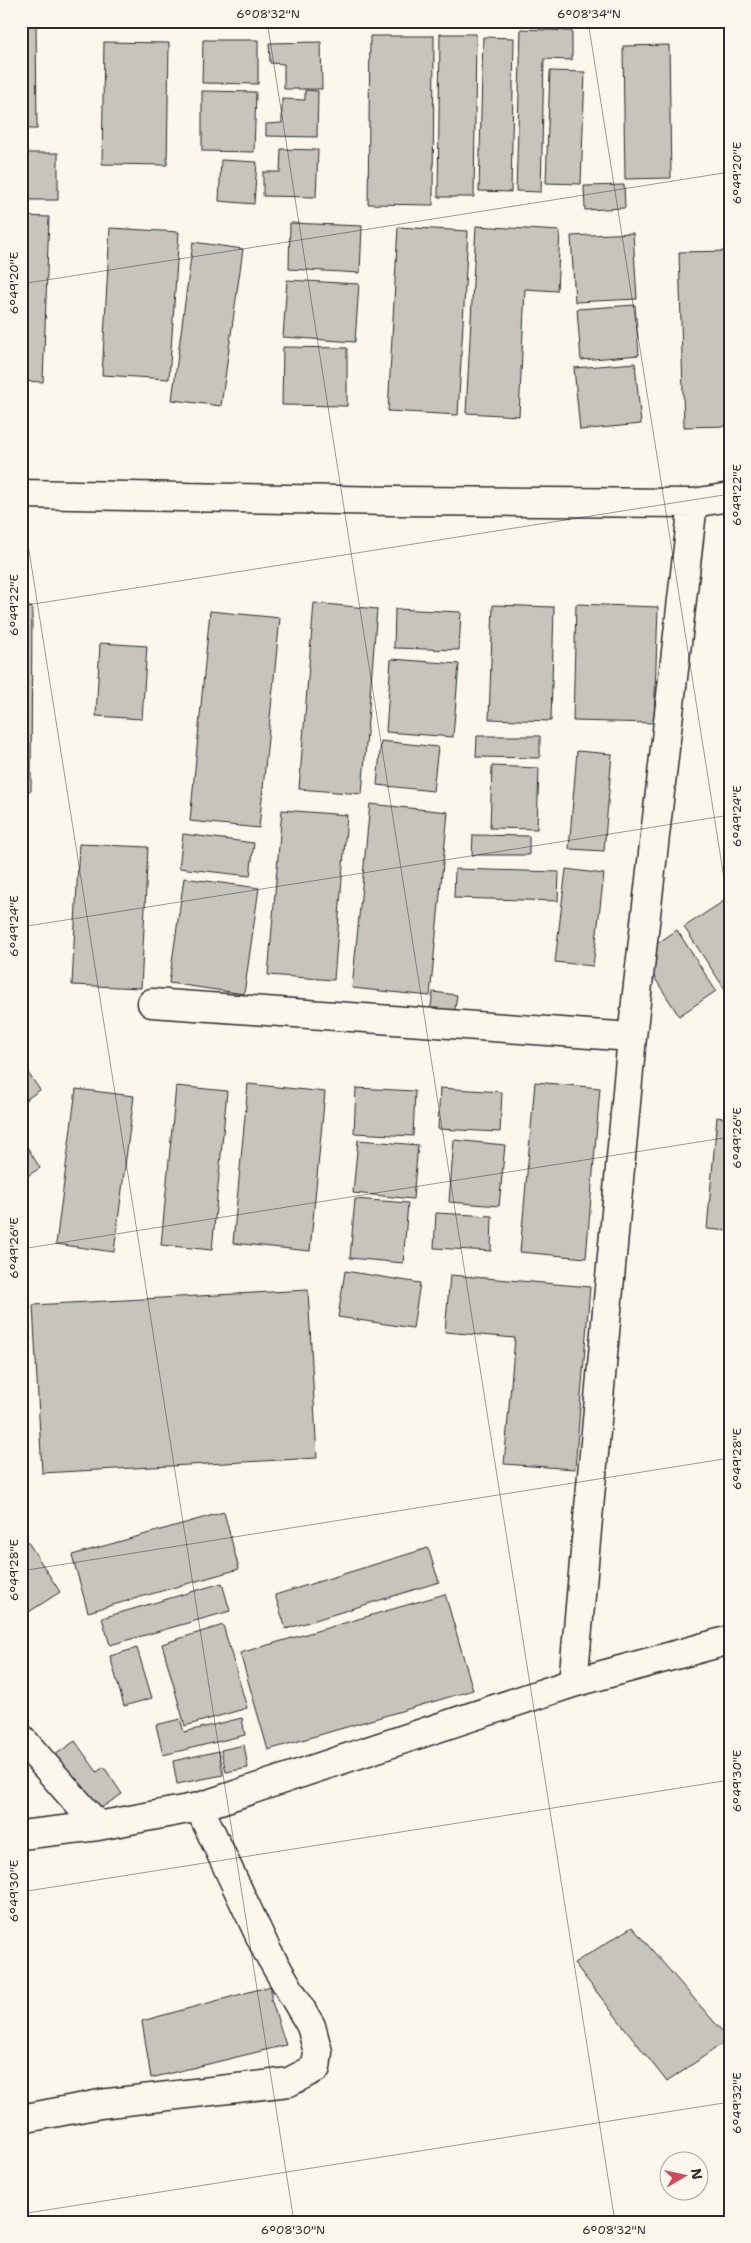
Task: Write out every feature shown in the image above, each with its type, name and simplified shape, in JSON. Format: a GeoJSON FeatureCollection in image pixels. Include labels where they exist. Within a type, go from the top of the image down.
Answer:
{"type":"FeatureCollection","features":[{"type":"Feature","properties":{"kind":"street"},"geometry":{"type":"LineString","coordinates":[[21,494],[382,501],[693,503],[730,497]]}},
{"type":"Feature","properties":{"kind":"street"},"geometry":{"type":"LineString","coordinates":[[573,1683],[632,1037],[693,503]]}},
{"type":"Feature","properties":{"kind":"street"},"geometry":{"type":"LineString","coordinates":[[152,1003],[632,1037]]}},
{"type":"Feature","properties":{"kind":"street"},"geometry":{"type":"LineString","coordinates":[[21,1835],[98,1826],[199,1807],[573,1683],[730,1640]]}},
{"type":"Feature","properties":{"kind":"street"},"geometry":{"type":"LineString","coordinates":[[21,1738],[98,1826]]}},
{"type":"Feature","properties":{"kind":"street"},"geometry":{"type":"LineString","coordinates":[[21,2119],[100,2104],[289,2082],[316,2068],[318,2052],[311,2026],[267,1951],[199,1807]]}},
{"type":"Feature","properties":{"kind":"building"},"geometry":{"type":"Polygon","coordinates":[[[21,21],[36,21],[37,129],[21,129],[21,21]]]}},
{"type":"Feature","properties":{"kind":"building"},"geometry":{"type":"Polygon","coordinates":[[[521,29],[572,31],[572,60],[544,59],[541,192],[516,191],[521,29]]]}},
{"type":"Feature","properties":{"kind":"building"},"geometry":{"type":"Polygon","coordinates":[[[440,34],[476,34],[474,197],[438,197],[440,34]]]}},
{"type":"Feature","properties":{"kind":"building"},"geometry":{"type":"Polygon","coordinates":[[[370,36],[434,36],[433,205],[368,204],[370,36]]]}},
{"type":"Feature","properties":{"kind":"building"},"geometry":{"type":"Polygon","coordinates":[[[483,37],[514,38],[511,192],[479,191],[483,37]]]}},
{"type":"Feature","properties":{"kind":"building"},"geometry":{"type":"Polygon","coordinates":[[[203,40],[258,40],[258,84],[202,83],[203,40]]]}},
{"type":"Feature","properties":{"kind":"building"},"geometry":{"type":"Polygon","coordinates":[[[104,42],[169,43],[167,165],[102,164],[104,42]]]}},
{"type":"Feature","properties":{"kind":"building"},"geometry":{"type":"Polygon","coordinates":[[[321,42],[322,89],[284,89],[284,64],[270,63],[269,43],[321,42]]]}},
{"type":"Feature","properties":{"kind":"building"},"geometry":{"type":"Polygon","coordinates":[[[669,45],[671,178],[625,179],[623,46],[669,45]]]}},
{"type":"Feature","properties":{"kind":"building"},"geometry":{"type":"Polygon","coordinates":[[[550,71],[585,72],[581,184],[546,183],[550,71]]]}},
{"type":"Feature","properties":{"kind":"building"},"geometry":{"type":"Polygon","coordinates":[[[305,90],[318,91],[317,137],[266,136],[266,124],[282,123],[282,99],[305,100],[305,90]]]}},
{"type":"Feature","properties":{"kind":"building"},"geometry":{"type":"Polygon","coordinates":[[[202,91],[256,92],[254,152],[202,151],[202,91]]]}},
{"type":"Feature","properties":{"kind":"building"},"geometry":{"type":"Polygon","coordinates":[[[281,149],[318,150],[316,197],[263,196],[263,172],[280,172],[281,149]]]}},
{"type":"Feature","properties":{"kind":"building"},"geometry":{"type":"Polygon","coordinates":[[[21,153],[58,153],[58,200],[21,200],[21,153]]]}},
{"type":"Feature","properties":{"kind":"building"},"geometry":{"type":"Polygon","coordinates":[[[221,160],[257,162],[254,204],[219,201],[221,160]]]}},
{"type":"Feature","properties":{"kind":"building"},"geometry":{"type":"Polygon","coordinates":[[[624,185],[625,208],[585,210],[584,186],[624,185]]]}},
{"type":"Feature","properties":{"kind":"building"},"geometry":{"type":"Polygon","coordinates":[[[21,216],[49,217],[43,382],[21,381],[21,216]]]}},
{"type":"Feature","properties":{"kind":"building"},"geometry":{"type":"Polygon","coordinates":[[[290,223],[362,226],[360,273],[289,269],[290,223]]]}},
{"type":"Feature","properties":{"kind":"building"},"geometry":{"type":"Polygon","coordinates":[[[476,226],[560,231],[557,291],[525,289],[519,416],[466,413],[476,226]]]}},
{"type":"Feature","properties":{"kind":"building"},"geometry":{"type":"Polygon","coordinates":[[[398,227],[468,231],[458,415],[388,411],[398,227]]]}},
{"type":"Feature","properties":{"kind":"building"},"geometry":{"type":"Polygon","coordinates":[[[110,228],[179,232],[169,379],[102,375],[110,228]]]}},
{"type":"Feature","properties":{"kind":"building"},"geometry":{"type":"Polygon","coordinates":[[[633,233],[637,299],[575,302],[571,236],[633,233]]]}},
{"type":"Feature","properties":{"kind":"building"},"geometry":{"type":"Polygon","coordinates":[[[193,242],[243,249],[221,406],[172,400],[193,242]]]}},
{"type":"Feature","properties":{"kind":"building"},"geometry":{"type":"Polygon","coordinates":[[[730,251],[730,426],[684,427],[679,252],[730,251]]]}},
{"type":"Feature","properties":{"kind":"building"},"geometry":{"type":"Polygon","coordinates":[[[287,280],[359,284],[355,342],[283,337],[287,280]]]}},
{"type":"Feature","properties":{"kind":"building"},"geometry":{"type":"Polygon","coordinates":[[[635,305],[639,355],[581,360],[577,309],[635,305]]]}},
{"type":"Feature","properties":{"kind":"building"},"geometry":{"type":"Polygon","coordinates":[[[283,347],[347,348],[347,406],[282,405],[283,347]]]}},
{"type":"Feature","properties":{"kind":"building"},"geometry":{"type":"Polygon","coordinates":[[[635,363],[641,424],[580,430],[574,368],[635,363]]]}},
{"type":"Feature","properties":{"kind":"building"},"geometry":{"type":"Polygon","coordinates":[[[314,603],[377,609],[362,794],[299,789],[314,603]]]}},
{"type":"Feature","properties":{"kind":"building"},"geometry":{"type":"Polygon","coordinates":[[[576,604],[658,607],[654,723],[573,721],[576,604]]]}},
{"type":"Feature","properties":{"kind":"building"},"geometry":{"type":"Polygon","coordinates":[[[493,605],[554,607],[551,721],[489,719],[493,605]]]}},
{"type":"Feature","properties":{"kind":"building"},"geometry":{"type":"Polygon","coordinates":[[[21,607],[32,607],[31,791],[21,791],[21,607]]]}},
{"type":"Feature","properties":{"kind":"building"},"geometry":{"type":"Polygon","coordinates":[[[395,609],[461,612],[459,650],[394,648],[395,609]]]}},
{"type":"Feature","properties":{"kind":"building"},"geometry":{"type":"Polygon","coordinates":[[[210,611],[280,618],[259,828],[190,821],[210,611]]]}},
{"type":"Feature","properties":{"kind":"building"},"geometry":{"type":"Polygon","coordinates":[[[100,643],[147,646],[142,719],[96,716],[100,643]]]}},
{"type":"Feature","properties":{"kind":"building"},"geometry":{"type":"Polygon","coordinates":[[[391,659],[459,664],[453,737],[386,732],[391,659]]]}},
{"type":"Feature","properties":{"kind":"building"},"geometry":{"type":"Polygon","coordinates":[[[477,736],[540,736],[540,758],[476,757],[477,736]]]}},
{"type":"Feature","properties":{"kind":"building"},"geometry":{"type":"Polygon","coordinates":[[[381,741],[438,747],[433,791],[377,785],[381,741]]]}},
{"type":"Feature","properties":{"kind":"building"},"geometry":{"type":"Polygon","coordinates":[[[577,751],[612,754],[604,851],[569,849],[577,751]]]}},
{"type":"Feature","properties":{"kind":"building"},"geometry":{"type":"Polygon","coordinates":[[[492,766],[539,768],[537,829],[490,828],[492,766]]]}},
{"type":"Feature","properties":{"kind":"building"},"geometry":{"type":"Polygon","coordinates":[[[370,804],[448,812],[430,996],[352,988],[370,804]]]}},
{"type":"Feature","properties":{"kind":"building"},"geometry":{"type":"Polygon","coordinates":[[[282,810],[347,815],[334,980],[268,975],[282,810]]]}},
{"type":"Feature","properties":{"kind":"building"},"geometry":{"type":"Polygon","coordinates":[[[183,834],[254,843],[250,876],[179,868],[183,834]]]}},
{"type":"Feature","properties":{"kind":"building"},"geometry":{"type":"Polygon","coordinates":[[[473,835],[529,836],[529,855],[472,855],[473,835]]]}},
{"type":"Feature","properties":{"kind":"building"},"geometry":{"type":"Polygon","coordinates":[[[79,844],[148,847],[141,988],[72,985],[79,844]]]}},
{"type":"Feature","properties":{"kind":"building"},"geometry":{"type":"Polygon","coordinates":[[[455,869],[559,872],[558,901],[454,898],[455,869]]]}},
{"type":"Feature","properties":{"kind":"building"},"geometry":{"type":"Polygon","coordinates":[[[566,869],[604,874],[593,966],[555,962],[566,869]]]}},
{"type":"Feature","properties":{"kind":"building"},"geometry":{"type":"Polygon","coordinates":[[[184,878],[259,888],[244,994],[169,983],[184,878]]]}},
{"type":"Feature","properties":{"kind":"building"},"geometry":{"type":"Polygon","coordinates":[[[730,897],[730,997],[684,927],[730,897]]]}},
{"type":"Feature","properties":{"kind":"building"},"geometry":{"type":"Polygon","coordinates":[[[677,930],[716,991],[679,1016],[640,955],[677,930]]]}},
{"type":"Feature","properties":{"kind":"building"},"geometry":{"type":"Polygon","coordinates":[[[433,992],[457,995],[453,1022],[429,1019],[433,992]]]}},
{"type":"Feature","properties":{"kind":"building"},"geometry":{"type":"Polygon","coordinates":[[[21,1063],[40,1090],[21,1103],[21,1063]]]}},
{"type":"Feature","properties":{"kind":"building"},"geometry":{"type":"Polygon","coordinates":[[[535,1082],[600,1088],[586,1258],[520,1252],[535,1082]]]}},
{"type":"Feature","properties":{"kind":"building"},"geometry":{"type":"Polygon","coordinates":[[[248,1084],[325,1092],[310,1251],[233,1243],[248,1084]]]}},
{"type":"Feature","properties":{"kind":"building"},"geometry":{"type":"Polygon","coordinates":[[[176,1086],[227,1091],[212,1250],[161,1245],[176,1086]]]}},
{"type":"Feature","properties":{"kind":"building"},"geometry":{"type":"Polygon","coordinates":[[[356,1088],[415,1091],[413,1136],[354,1133],[356,1088]]]}},
{"type":"Feature","properties":{"kind":"building"},"geometry":{"type":"Polygon","coordinates":[[[440,1088],[502,1092],[500,1132],[438,1129],[440,1088]]]}},
{"type":"Feature","properties":{"kind":"building"},"geometry":{"type":"Polygon","coordinates":[[[76,1089],[134,1096],[114,1252],[56,1244],[76,1089]]]}},
{"type":"Feature","properties":{"kind":"building"},"geometry":{"type":"Polygon","coordinates":[[[717,1117],[730,1119],[730,1231],[707,1229],[717,1117]]]}},
{"type":"Feature","properties":{"kind":"building"},"geometry":{"type":"Polygon","coordinates":[[[21,1137],[40,1168],[21,1180],[21,1137]]]}},
{"type":"Feature","properties":{"kind":"building"},"geometry":{"type":"Polygon","coordinates":[[[358,1140],[418,1145],[413,1199],[353,1193],[358,1140]]]}},
{"type":"Feature","properties":{"kind":"building"},"geometry":{"type":"Polygon","coordinates":[[[454,1140],[505,1145],[499,1206],[449,1202],[454,1140]]]}},
{"type":"Feature","properties":{"kind":"building"},"geometry":{"type":"Polygon","coordinates":[[[355,1199],[408,1203],[403,1263],[350,1258],[355,1199]]]}},
{"type":"Feature","properties":{"kind":"building"},"geometry":{"type":"Polygon","coordinates":[[[436,1213],[492,1216],[491,1251],[434,1248],[436,1213]]]}},
{"type":"Feature","properties":{"kind":"building"},"geometry":{"type":"Polygon","coordinates":[[[345,1271],[420,1283],[413,1328],[338,1317],[345,1271]]]}},
{"type":"Feature","properties":{"kind":"building"},"geometry":{"type":"Polygon","coordinates":[[[450,1275],[590,1287],[575,1469],[504,1464],[515,1338],[445,1332],[450,1275]]]}},
{"type":"Feature","properties":{"kind":"building"},"geometry":{"type":"Polygon","coordinates":[[[308,1290],[317,1458],[42,1473],[33,1305],[308,1290]]]}},
{"type":"Feature","properties":{"kind":"building"},"geometry":{"type":"Polygon","coordinates":[[[224,1512],[239,1569],[88,1612],[72,1555],[224,1512]]]}},
{"type":"Feature","properties":{"kind":"building"},"geometry":{"type":"Polygon","coordinates":[[[24,1536],[60,1592],[21,1617],[21,1538],[24,1536]]]}},
{"type":"Feature","properties":{"kind":"building"},"geometry":{"type":"Polygon","coordinates":[[[428,1548],[439,1582],[286,1629],[275,1595],[428,1548]]]}},
{"type":"Feature","properties":{"kind":"building"},"geometry":{"type":"Polygon","coordinates":[[[222,1583],[230,1611],[110,1645],[102,1618],[222,1583]]]}},
{"type":"Feature","properties":{"kind":"building"},"geometry":{"type":"Polygon","coordinates":[[[445,1594],[473,1690],[268,1750],[240,1653],[445,1594]]]}},
{"type":"Feature","properties":{"kind":"building"},"geometry":{"type":"Polygon","coordinates":[[[223,1625],[247,1708],[185,1726],[162,1644],[223,1625]]]}},
{"type":"Feature","properties":{"kind":"building"},"geometry":{"type":"Polygon","coordinates":[[[137,1648],[152,1698],[124,1706],[110,1656],[137,1648]]]}},
{"type":"Feature","properties":{"kind":"building"},"geometry":{"type":"Polygon","coordinates":[[[242,1718],[245,1735],[163,1755],[156,1725],[180,1719],[184,1732],[242,1718]]]}},
{"type":"Feature","properties":{"kind":"building"},"geometry":{"type":"Polygon","coordinates":[[[75,1741],[97,1772],[104,1767],[122,1794],[92,1814],[52,1757],[75,1741]]]}},
{"type":"Feature","properties":{"kind":"building"},"geometry":{"type":"Polygon","coordinates":[[[244,1745],[248,1768],[226,1772],[221,1750],[244,1745]]]}},
{"type":"Feature","properties":{"kind":"building"},"geometry":{"type":"Polygon","coordinates":[[[219,1751],[223,1775],[177,1784],[173,1761],[219,1751]]]}},
{"type":"Feature","properties":{"kind":"building"},"geometry":{"type":"Polygon","coordinates":[[[632,1927],[729,2039],[667,2082],[574,1963],[632,1927]]]}},
{"type":"Feature","properties":{"kind":"building"},"geometry":{"type":"Polygon","coordinates":[[[271,1986],[271,1999],[286,2045],[151,2078],[142,2021],[271,1986]]]}}]}
